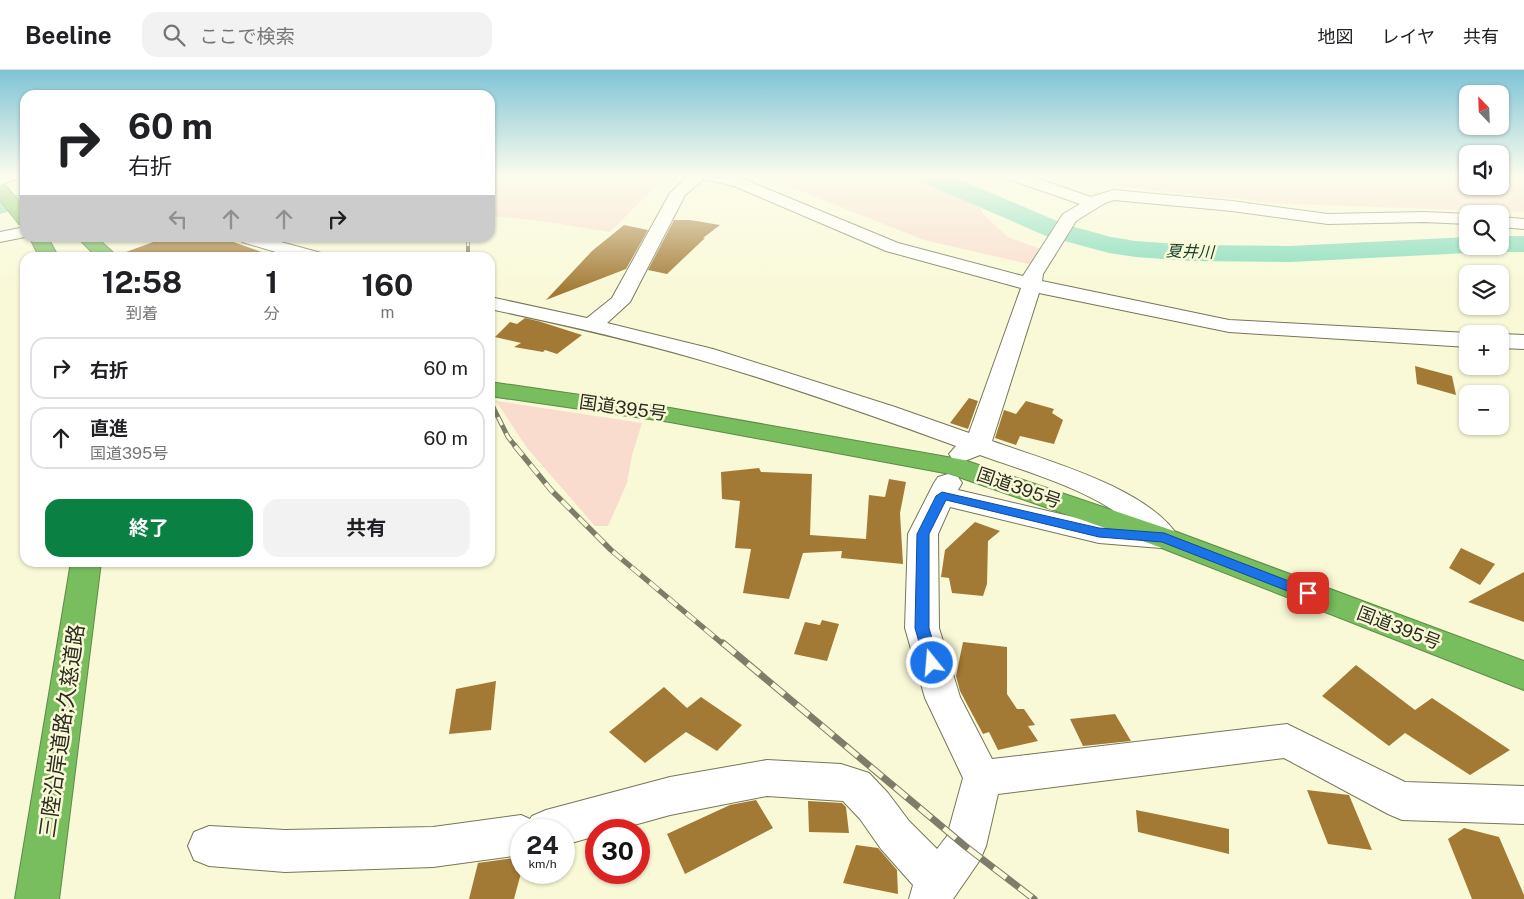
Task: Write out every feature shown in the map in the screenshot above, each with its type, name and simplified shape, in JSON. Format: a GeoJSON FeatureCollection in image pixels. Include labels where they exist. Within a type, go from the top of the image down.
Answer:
{"type":"FeatureCollection","features":[{"type":"Feature","properties":{"kind":"highway"},"geometry":{"type":"LineString","coordinates":[[92,242],[103,252]]}},
{"type":"Feature","properties":{"kind":"highway","name":"国道395号"},"geometry":{"type":"LineString","coordinates":[[497,390],[670,415],[955,466],[1164,538],[1524,676]]}},
{"type":"Feature","properties":{"kind":"highway","name":"三陸沿岸道路;久慈道路"},"geometry":{"type":"LineString","coordinates":[[37,899],[85,567]]}},
{"type":"Feature","properties":{"kind":"street"},"geometry":{"type":"LineString","coordinates":[[590,326],[620,302],[667,214]]}},
{"type":"Feature","properties":{"kind":"street"},"geometry":{"type":"LineString","coordinates":[[813,214],[892,247],[1229,326],[1459,339]]}},
{"type":"Feature","properties":{"kind":"street"},"geometry":{"type":"LineString","coordinates":[[967,451],[1032,279],[1069,218],[1075,214]]}},
{"type":"Feature","properties":{"kind":"street"},"geometry":{"type":"LineString","coordinates":[[1289,214],[1328,219],[1424,217],[1459,219]]}},
{"type":"Feature","properties":{"kind":"street"},"geometry":{"type":"LineString","coordinates":[[1509,223],[1524,224]]}},
{"type":"Feature","properties":{"kind":"street"},"geometry":{"type":"LineString","coordinates":[[0,236],[20,233]]}},
{"type":"Feature","properties":{"kind":"street"},"geometry":{"type":"LineString","coordinates":[[262,242],[297,252]]}},
{"type":"Feature","properties":{"kind":"street"},"geometry":{"type":"LineString","coordinates":[[495,304],[558,317],[724,360],[886,412],[967,451],[1076,481],[1130,507],[1164,538]]}},
{"type":"Feature","properties":{"kind":"street"},"geometry":{"type":"LineString","coordinates":[[1509,341],[1524,342]]}},
{"type":"Feature","properties":{"kind":"street"},"geometry":{"type":"LineString","coordinates":[[575,822],[670,796],[767,778],[841,782],[855,786],[874,806],[934,890],[965,846],[982,778],[943,698],[922,628],[923,534],[945,489],[1099,533],[1164,538]]}},
{"type":"Feature","properties":{"kind":"street"},"geometry":{"type":"LineString","coordinates":[[982,778],[1287,741],[1402,801],[1524,805]]}},
{"type":"Feature","properties":{"kind":"street"},"geometry":{"type":"LineString","coordinates":[[209,846],[285,851],[433,848],[510,836]]}},
{"type":"Feature","properties":{"kind":"shaded area"},"geometry":{"type":"Polygon","coordinates":[[[495,214],[628,214],[610,232],[495,216],[495,214]]]}},
{"type":"Feature","properties":{"kind":"shaded area"},"geometry":{"type":"Polygon","coordinates":[[[858,214],[983,214],[1008,237],[1057,255],[1046,268],[924,240],[858,214]]]}},
{"type":"Feature","properties":{"kind":"shaded area"},"geometry":{"type":"Polygon","coordinates":[[[496,401],[642,423],[632,455],[627,483],[608,526],[595,526],[527,448],[496,401]]]}},
{"type":"Feature","properties":{"kind":"building"},"geometry":{"type":"Polygon","coordinates":[[[674,220],[690,220],[720,225],[703,238],[705,238],[667,274],[648,270],[674,220]]]}},
{"type":"Feature","properties":{"kind":"building"},"geometry":{"type":"Polygon","coordinates":[[[624,225],[648,230],[626,269],[546,300],[592,251],[624,225]]]}},
{"type":"Feature","properties":{"kind":"building"},"geometry":{"type":"Polygon","coordinates":[[[153,242],[233,242],[262,252],[126,252],[153,242]]]}},
{"type":"Feature","properties":{"kind":"building"},"geometry":{"type":"Polygon","coordinates":[[[525,318],[582,335],[557,354],[545,350],[543,352],[514,347],[521,343],[495,337],[510,322],[517,324],[525,318]]]}},
{"type":"Feature","properties":{"kind":"building"},"geometry":{"type":"Polygon","coordinates":[[[1415,366],[1452,376],[1456,395],[1417,384],[1415,366]]]}},
{"type":"Feature","properties":{"kind":"building"},"geometry":{"type":"Polygon","coordinates":[[[969,398],[978,401],[968,429],[950,423],[969,398]]]}},
{"type":"Feature","properties":{"kind":"building"},"geometry":{"type":"Polygon","coordinates":[[[1026,401],[1054,409],[1052,413],[1063,420],[1054,444],[1020,436],[1016,445],[995,438],[1004,410],[1016,414],[1026,401]]]}},
{"type":"Feature","properties":{"kind":"building"},"geometry":{"type":"Polygon","coordinates":[[[759,468],[761,472],[812,474],[810,535],[866,539],[869,495],[885,497],[889,479],[906,482],[900,513],[903,564],[841,558],[842,551],[803,553],[789,599],[743,593],[751,549],[735,548],[740,501],[722,499],[721,472],[759,468]]]}},
{"type":"Feature","properties":{"kind":"building"},"geometry":{"type":"Polygon","coordinates":[[[975,522],[1000,531],[988,541],[987,584],[983,596],[952,593],[949,578],[941,577],[945,550],[975,522]]]}},
{"type":"Feature","properties":{"kind":"building"},"geometry":{"type":"Polygon","coordinates":[[[1461,548],[1495,564],[1480,585],[1449,568],[1461,548]]]}},
{"type":"Feature","properties":{"kind":"building"},"geometry":{"type":"Polygon","coordinates":[[[1524,572],[1524,622],[1468,602],[1505,582],[1524,572]]]}},
{"type":"Feature","properties":{"kind":"building"},"geometry":{"type":"Polygon","coordinates":[[[822,620],[839,624],[827,661],[794,654],[805,622],[820,625],[822,620]]]}},
{"type":"Feature","properties":{"kind":"building"},"geometry":{"type":"Polygon","coordinates":[[[963,642],[1007,647],[1007,694],[1017,709],[1024,709],[1035,725],[1028,726],[1038,741],[998,750],[989,732],[983,734],[960,691],[956,676],[963,642]]]}},
{"type":"Feature","properties":{"kind":"building"},"geometry":{"type":"Polygon","coordinates":[[[1356,665],[1415,710],[1432,698],[1510,750],[1470,775],[1405,733],[1389,746],[1322,696],[1356,665]]]}},
{"type":"Feature","properties":{"kind":"building"},"geometry":{"type":"Polygon","coordinates":[[[496,681],[491,730],[449,734],[456,689],[496,681]]]}},
{"type":"Feature","properties":{"kind":"building"},"geometry":{"type":"Polygon","coordinates":[[[664,687],[687,708],[701,697],[742,725],[717,751],[686,732],[645,763],[609,732],[664,687]]]}},
{"type":"Feature","properties":{"kind":"building"},"geometry":{"type":"Polygon","coordinates":[[[1115,714],[1131,741],[1083,746],[1070,719],[1115,714]]]}},
{"type":"Feature","properties":{"kind":"building"},"geometry":{"type":"Polygon","coordinates":[[[1307,790],[1349,795],[1372,850],[1328,844],[1307,790]]]}},
{"type":"Feature","properties":{"kind":"building"},"geometry":{"type":"Polygon","coordinates":[[[756,800],[773,828],[685,874],[667,834],[730,805],[756,800]]]}},
{"type":"Feature","properties":{"kind":"building"},"geometry":{"type":"Polygon","coordinates":[[[808,801],[842,803],[846,807],[849,833],[809,832],[808,801]]]}},
{"type":"Feature","properties":{"kind":"building"},"geometry":{"type":"Polygon","coordinates":[[[1136,810],[1229,829],[1229,854],[1138,832],[1136,810]]]}},
{"type":"Feature","properties":{"kind":"building"},"geometry":{"type":"Polygon","coordinates":[[[1464,828],[1499,837],[1524,899],[1472,899],[1448,839],[1464,828]]]}},
{"type":"Feature","properties":{"kind":"building"},"geometry":{"type":"Polygon","coordinates":[[[856,845],[878,848],[897,870],[898,894],[843,883],[856,845]]]}},
{"type":"Feature","properties":{"kind":"building"},"geometry":{"type":"Polygon","coordinates":[[[510,859],[510,884],[518,884],[514,899],[469,899],[478,863],[510,859]]]}},
{"type":"Feature","properties":{"kind":"waterway","name":"夏井川"},"geometry":{"type":"LineString","coordinates":[[1018,214],[1055,230],[1109,245],[1191,253],[1290,254],[1459,245]]}},
{"type":"Feature","properties":{"kind":"waterway","name":"夏井川"},"geometry":{"type":"LineString","coordinates":[[1509,244],[1524,244]]}},
{"type":"Feature","properties":{"kind":"railway"},"geometry":{"type":"LineString","coordinates":[[468,242],[468,252]]}},
{"type":"Feature","properties":{"kind":"railway"},"geometry":{"type":"LineString","coordinates":[[495,411],[508,437],[516,447]]}},
{"type":"Feature","properties":{"kind":"railway"},"geometry":{"type":"LineString","coordinates":[[515,446],[551,490],[611,550],[724,645]]}},
{"type":"Feature","properties":{"kind":"railway"},"geometry":{"type":"LineString","coordinates":[[723,643],[965,846],[1034,899]]}},
{"type":"Feature","properties":{"kind":"route"},"geometry":{"type":"LineString","coordinates":[[932,663],[922,628],[923,534],[942,496],[1099,533],[1164,538],[1308,593]]}}]}
